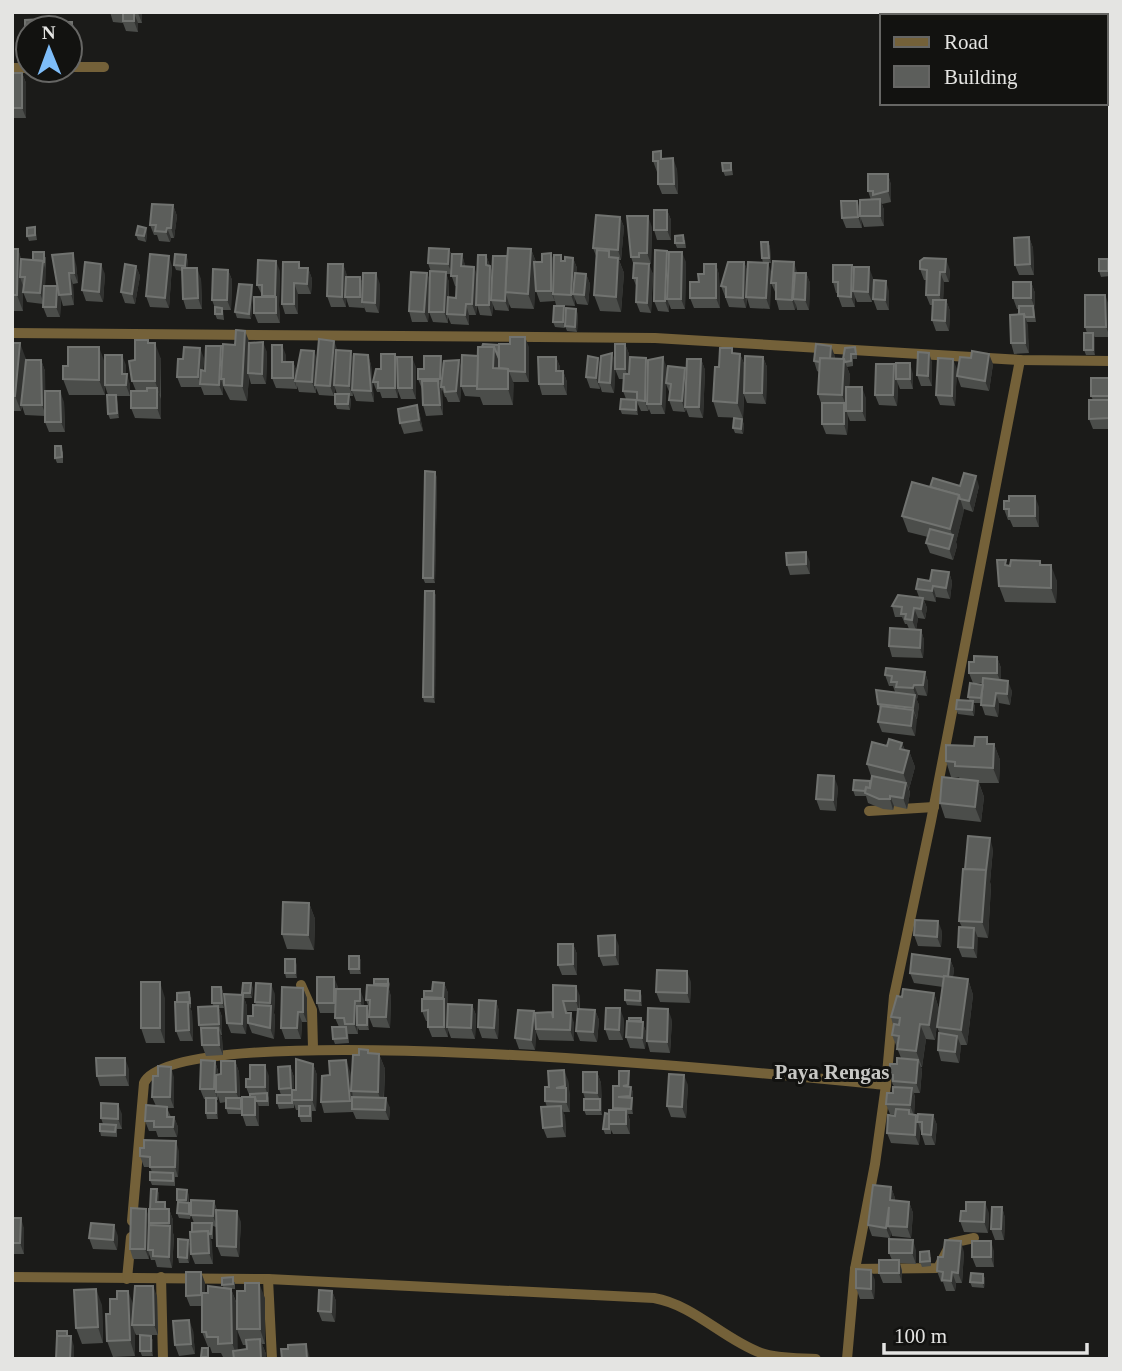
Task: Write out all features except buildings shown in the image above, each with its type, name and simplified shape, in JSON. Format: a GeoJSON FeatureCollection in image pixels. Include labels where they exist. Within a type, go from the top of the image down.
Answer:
{"type":"FeatureCollection","features":[{"type":"Feature","properties":{"kind":"street"},"geometry":{"type":"LineString","coordinates":[[84,67],[104,67]]}},
{"type":"Feature","properties":{"kind":"street"},"geometry":{"type":"LineString","coordinates":[[12,333],[655,338],[1020,360],[1110,361]]}},
{"type":"Feature","properties":{"kind":"street"},"geometry":{"type":"LineString","coordinates":[[847,1359],[855,1269],[875,1164],[894,996],[934,807],[1020,360]]}},
{"type":"Feature","properties":{"kind":"street"},"geometry":{"type":"LineString","coordinates":[[869,811],[934,807]]}},
{"type":"Feature","properties":{"kind":"street"},"geometry":{"type":"LineString","coordinates":[[301,985],[313,1010],[313,1048]]}},
{"type":"Feature","properties":{"kind":"street"},"geometry":{"type":"LineString","coordinates":[[894,996],[906,998]]}},
{"type":"Feature","properties":{"kind":"street"},"geometry":{"type":"LineString","coordinates":[[127,1279],[146,1078],[170,1066],[227,1056],[313,1048],[624,1061],[886,1085]]}},
{"type":"Feature","properties":{"kind":"street"},"geometry":{"type":"LineString","coordinates":[[855,1269],[938,1268],[951,1244],[974,1238]]}},
{"type":"Feature","properties":{"kind":"street"},"geometry":{"type":"LineString","coordinates":[[12,1277],[268,1279],[654,1298],[678,1305],[726,1336],[761,1353],[816,1359]]}},
{"type":"Feature","properties":{"kind":"street"},"geometry":{"type":"LineString","coordinates":[[161,1277],[163,1359]]}},
{"type":"Feature","properties":{"kind":"street"},"geometry":{"type":"LineString","coordinates":[[268,1279],[272,1359]]}},
{"type":"Feature","properties":{"kind":"district","name":"Paya Rengas"},"geometry":{"type":"Point","coordinates":[832,1072]}}]}
